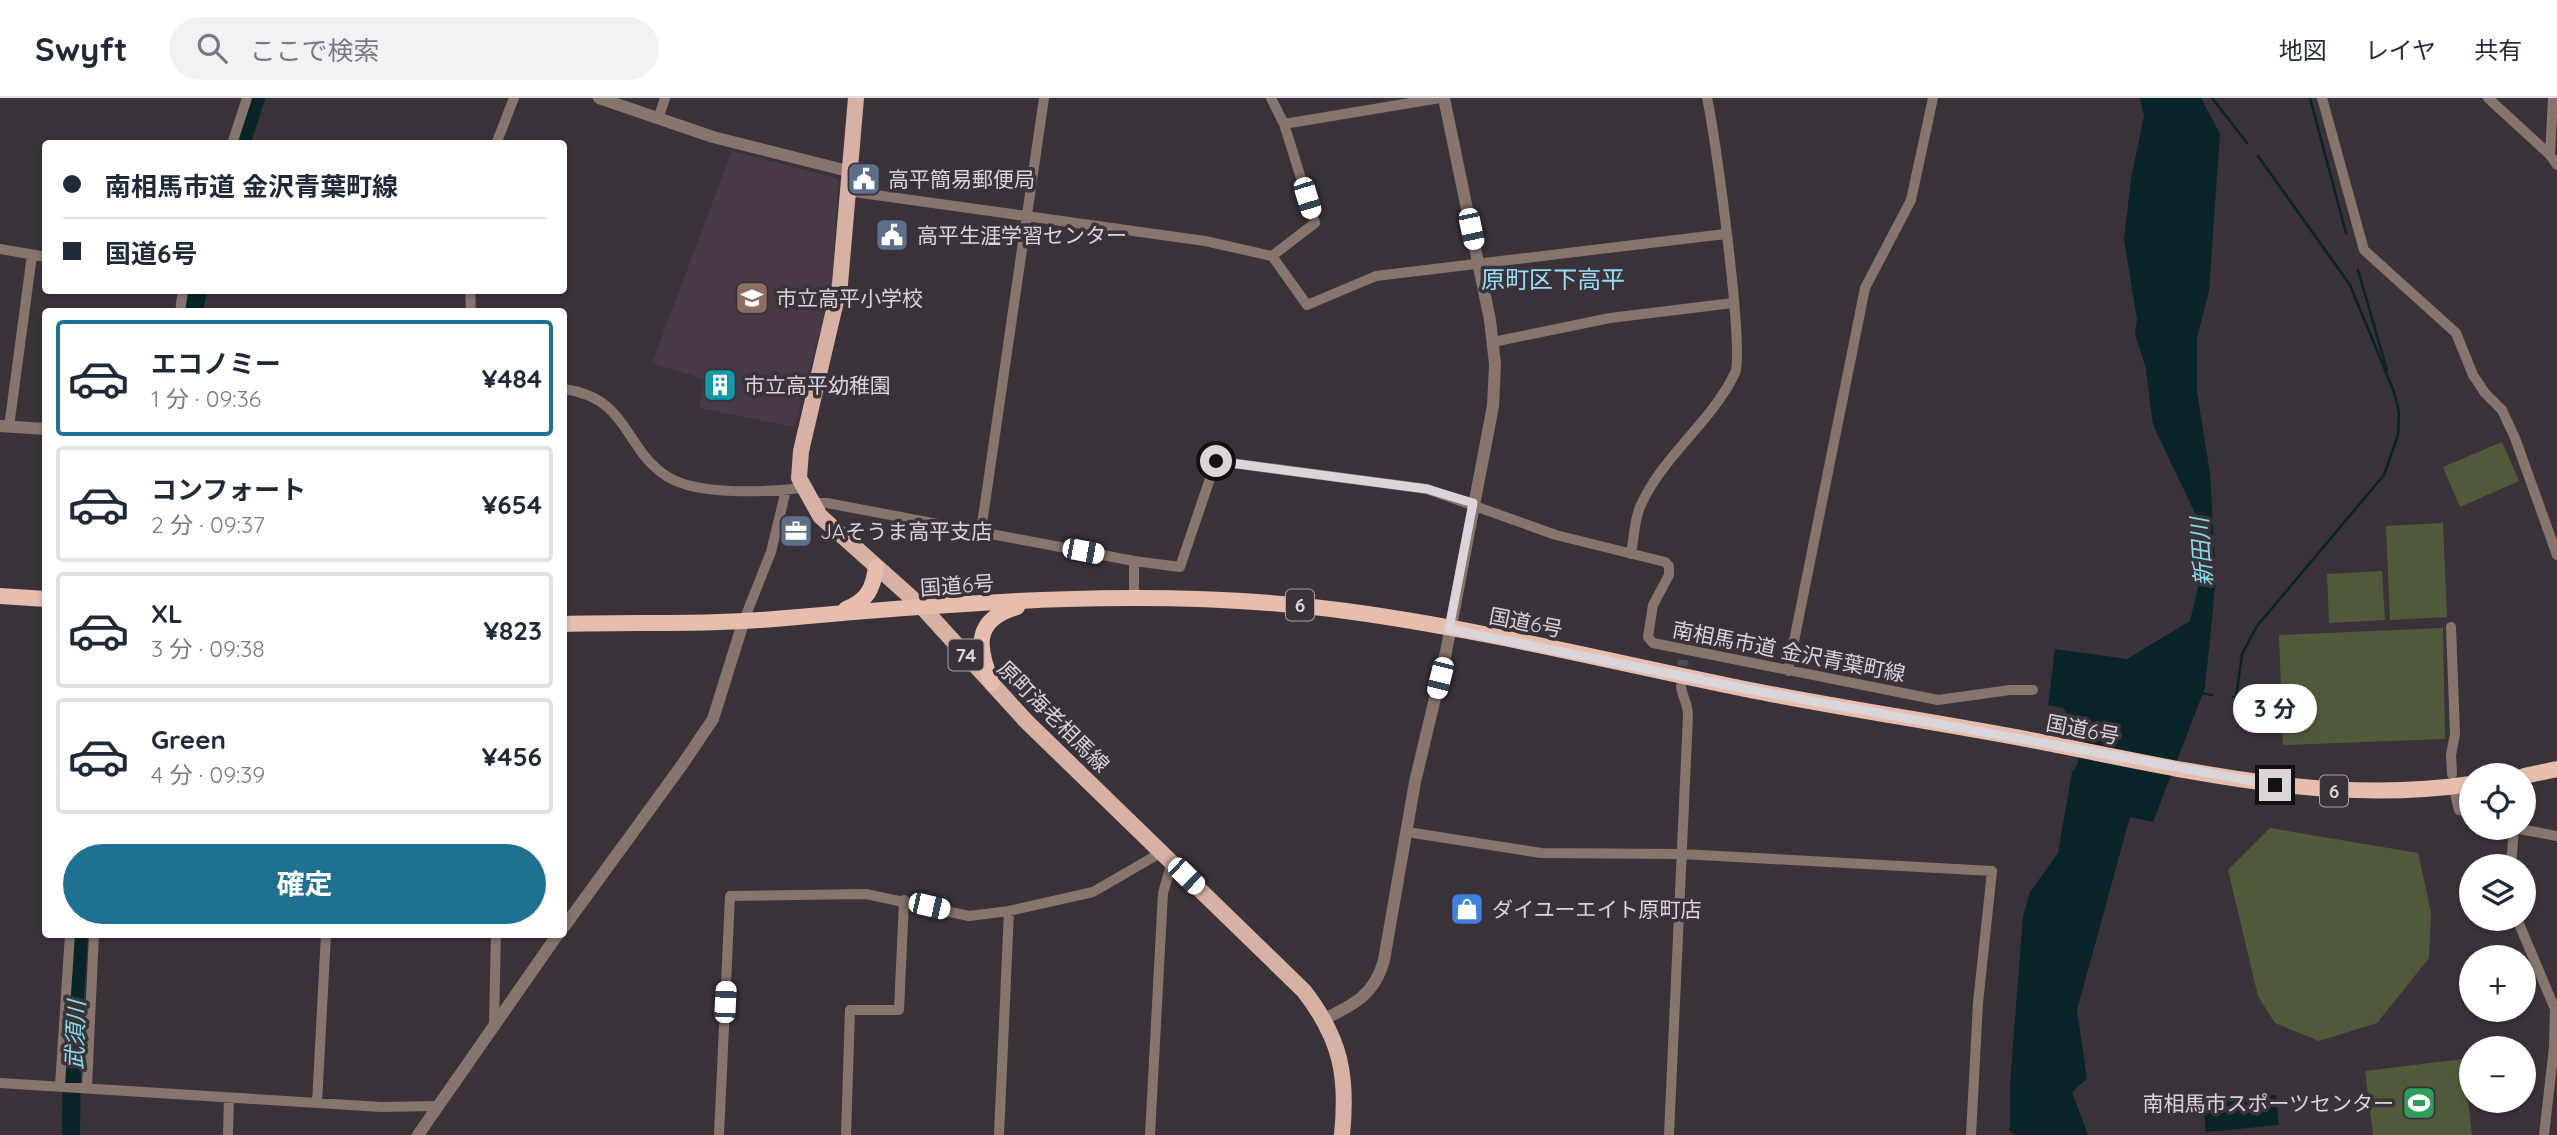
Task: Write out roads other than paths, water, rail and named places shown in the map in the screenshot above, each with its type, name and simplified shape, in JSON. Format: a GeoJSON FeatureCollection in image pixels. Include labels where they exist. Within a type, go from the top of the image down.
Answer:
{"type":"FeatureCollection","features":[{"type":"Feature","properties":{"kind":"highway"},"geometry":{"type":"LineString","coordinates":[[833,613],[866,598],[872,587],[876,567]]}},
{"type":"Feature","properties":{"kind":"highway"},"geometry":{"type":"LineString","coordinates":[[0,597],[42,599]]}},
{"type":"Feature","properties":{"kind":"highway","name":"国道6号"},"geometry":{"type":"LineString","coordinates":[[567,624],[744,620],[1032,602],[1134,600],[1289,604],[1449,629],[1746,689],[2270,785],[2349,792],[2459,785]]}},
{"type":"Feature","properties":{"kind":"highway"},"geometry":{"type":"LineString","coordinates":[[992,683],[981,647],[985,627],[998,615],[1032,602]]}},
{"type":"Feature","properties":{"kind":"highway"},"geometry":{"type":"LineString","coordinates":[[2536,773],[2557,769]]}},
{"type":"Feature","properties":{"kind":"main road","name":"原町海老相馬線"},"geometry":{"type":"LineString","coordinates":[[856,98],[840,284],[794,489],[811,503],[828,524],[923,608],[992,683],[1304,991],[1324,1019],[1337,1047],[1346,1098],[1342,1135]]}},
{"type":"Feature","properties":{"kind":"street"},"geometry":{"type":"LineString","coordinates":[[233,140],[247,98]]}},
{"type":"Feature","properties":{"kind":"street"},"geometry":{"type":"LineString","coordinates":[[498,140],[514,98]]}},
{"type":"Feature","properties":{"kind":"street"},"geometry":{"type":"LineString","coordinates":[[600,98],[713,137],[848,170]]}},
{"type":"Feature","properties":{"kind":"street"},"geometry":{"type":"LineString","coordinates":[[659,119],[665,98]]}},
{"type":"Feature","properties":{"kind":"street"},"geometry":{"type":"LineString","coordinates":[[981,531],[1044,98]]}},
{"type":"Feature","properties":{"kind":"street"},"geometry":{"type":"LineString","coordinates":[[1271,98],[1284,124],[1315,223],[1272,256]]}},
{"type":"Feature","properties":{"kind":"street"},"geometry":{"type":"LineString","coordinates":[[1284,124],[1442,98],[1479,263],[1493,342],[1493,406],[1379,980],[1365,997],[1324,1019]]}},
{"type":"Feature","properties":{"kind":"street"},"geometry":{"type":"LineString","coordinates":[[1631,554],[1638,515],[1646,496],[1666,466],[1698,431],[1736,370],[1733,303],[1717,151],[1707,98]]}},
{"type":"Feature","properties":{"kind":"street"},"geometry":{"type":"LineString","coordinates":[[1788,671],[1865,288],[1911,200],[1933,98]]}},
{"type":"Feature","properties":{"kind":"street"},"geometry":{"type":"LineString","coordinates":[[2322,98],[2364,250],[2456,333],[2473,375],[2485,393],[2502,410],[2515,438],[2557,555]]}},
{"type":"Feature","properties":{"kind":"street"},"geometry":{"type":"LineString","coordinates":[[2488,98],[2550,155],[2557,165]]}},
{"type":"Feature","properties":{"kind":"street"},"geometry":{"type":"LineString","coordinates":[[2550,155],[2553,98]]}},
{"type":"Feature","properties":{"kind":"street"},"geometry":{"type":"LineString","coordinates":[[847,191],[1205,241],[1272,256],[1307,305],[1376,276],[1725,234]]}},
{"type":"Feature","properties":{"kind":"street"},"geometry":{"type":"LineString","coordinates":[[0,249],[42,256]]}},
{"type":"Feature","properties":{"kind":"street"},"geometry":{"type":"LineString","coordinates":[[32,255],[4,427],[42,429]]}},
{"type":"Feature","properties":{"kind":"street"},"geometry":{"type":"LineString","coordinates":[[1493,342],[1611,318],[1733,303]]}},
{"type":"Feature","properties":{"kind":"street"},"geometry":{"type":"LineString","coordinates":[[567,390],[605,404],[616,414],[653,464],[674,480],[700,488],[794,489],[744,620],[713,719],[567,923]]}},
{"type":"Feature","properties":{"kind":"street","name":"南相馬市道 金沢青葉町線"},"geometry":{"type":"LineString","coordinates":[[811,503],[827,503],[1133,561],[1181,567],[1216,461],[1427,489],[1473,503],[1556,535],[1659,559],[1669,566],[1669,575],[1653,605],[1648,637],[1653,643],[1684,655],[1788,671],[1938,700],[2010,690],[2033,690]]}},
{"type":"Feature","properties":{"kind":"street"},"geometry":{"type":"LineString","coordinates":[[1133,561],[1134,600]]}},
{"type":"Feature","properties":{"kind":"street"},"geometry":{"type":"LineString","coordinates":[[2451,626],[2455,734],[2452,769]]}},
{"type":"Feature","properties":{"kind":"street"},"geometry":{"type":"LineString","coordinates":[[1670,1135],[1688,703],[1682,695],[1681,686]]}},
{"type":"Feature","properties":{"kind":"street"},"geometry":{"type":"LineString","coordinates":[[2455,793],[2459,810]]}},
{"type":"Feature","properties":{"kind":"street"},"geometry":{"type":"LineString","coordinates":[[1407,832],[1541,853],[1682,854],[1992,871],[1978,1003],[1971,1135]]}},
{"type":"Feature","properties":{"kind":"street"},"geometry":{"type":"LineString","coordinates":[[2536,832],[2557,836]]}},
{"type":"Feature","properties":{"kind":"street"},"geometry":{"type":"LineString","coordinates":[[719,1135],[730,896],[866,894],[969,916],[1009,911],[1093,892],[1167,857]]}},
{"type":"Feature","properties":{"kind":"street"},"geometry":{"type":"LineString","coordinates":[[1150,1135],[1167,857]]}},
{"type":"Feature","properties":{"kind":"street"},"geometry":{"type":"LineString","coordinates":[[846,1135],[850,1010],[899,1010],[904,901]]}},
{"type":"Feature","properties":{"kind":"street"},"geometry":{"type":"LineString","coordinates":[[999,1135],[1009,911]]}},
{"type":"Feature","properties":{"kind":"street"},"geometry":{"type":"LineString","coordinates":[[2522,931],[2555,1009],[2554,1047],[2544,1135]]}},
{"type":"Feature","properties":{"kind":"street"},"geometry":{"type":"LineString","coordinates":[[70,938],[72,1085]]}},
{"type":"Feature","properties":{"kind":"street"},"geometry":{"type":"LineString","coordinates":[[72,1085],[93,938]]}},
{"type":"Feature","properties":{"kind":"street"},"geometry":{"type":"LineString","coordinates":[[317,1103],[326,938]]}},
{"type":"Feature","properties":{"kind":"street"},"geometry":{"type":"LineString","coordinates":[[494,1024],[496,938]]}},
{"type":"Feature","properties":{"kind":"street"},"geometry":{"type":"LineString","coordinates":[[418,1135],[555,938]]}},
{"type":"Feature","properties":{"kind":"street"},"geometry":{"type":"LineString","coordinates":[[0,1083],[72,1085],[381,1107],[437,1106]]}},
{"type":"Feature","properties":{"kind":"street"},"geometry":{"type":"LineString","coordinates":[[228,1135],[229,1098]]}},
{"type":"Feature","properties":{"kind":"water","name":"新田川"},"geometry":{"type":"Polygon","coordinates":[[[2140,98],[2201,98],[2220,134],[2209,291],[2197,338],[2197,392],[2210,473],[2216,579],[2205,688],[2153,822],[2130,817],[2077,1010],[2087,1079],[2072,1092],[2088,1135],[2016,1135],[2010,1132],[2010,1084],[2023,916],[2030,892],[2058,853],[2072,772],[2077,765],[2086,720],[2070,717],[2063,708],[2048,705],[2055,649],[2127,659],[2190,621],[2199,583],[2194,511],[2153,425],[2146,369],[2135,334],[2137,319],[2124,240],[2131,179],[2144,116],[2140,98]]]}},
{"type":"Feature","properties":{"kind":"water"},"geometry":{"type":"Polygon","coordinates":[[[2276,1095],[2279,1125],[2206,1132],[2203,1102],[2276,1095]]]}},
{"type":"Feature","properties":{"kind":"waterway","name":"武須川"},"geometry":{"type":"LineString","coordinates":[[242,140],[256,98]]}},
{"type":"Feature","properties":{"kind":"waterway"},"geometry":{"type":"LineString","coordinates":[[2212,98],[2247,143]]}},
{"type":"Feature","properties":{"kind":"waterway"},"geometry":{"type":"LineString","coordinates":[[2310,98],[2346,233]]}},
{"type":"Feature","properties":{"kind":"waterway"},"geometry":{"type":"LineString","coordinates":[[2233,697],[2236,698],[2242,654],[2257,626],[2384,475],[2398,435],[2399,412],[2394,392],[2350,285],[2258,156]]}},
{"type":"Feature","properties":{"kind":"waterway"},"geometry":{"type":"LineString","coordinates":[[2358,270],[2387,370]]}},
{"type":"Feature","properties":{"kind":"waterway","name":"武須川"},"geometry":{"type":"LineString","coordinates":[[195,308],[197,294]]}},
{"type":"Feature","properties":{"kind":"waterway"},"geometry":{"type":"LineString","coordinates":[[2200,693],[2212,695]]}},
{"type":"Feature","properties":{"kind":"waterway","name":"武須川"},"geometry":{"type":"LineString","coordinates":[[71,1135],[72,1048],[79,938]]}},
{"type":"Feature","properties":{"kind":"tunnel"},"geometry":{"type":"LineString","coordinates":[[1681,681],[1683,660]]}},
{"type":"Feature","properties":{"kind":"place","name":"高平簡易郵便局"},"geometry":{"type":"Point","coordinates":[864,179]}},
{"type":"Feature","properties":{"kind":"place","name":"高平生涯学習センター"},"geometry":{"type":"Point","coordinates":[892,235]}},
{"type":"Feature","properties":{"kind":"place","name":"市立高平小学校"},"geometry":{"type":"Point","coordinates":[752,298]}},
{"type":"Feature","properties":{"kind":"place","name":"市立高平幼稚園"},"geometry":{"type":"Point","coordinates":[720,385]}},
{"type":"Feature","properties":{"kind":"place","name":"JAそうま高平支店"},"geometry":{"type":"Point","coordinates":[796,531]}},
{"type":"Feature","properties":{"kind":"place","name":"ダイユーエイト原町店"},"geometry":{"type":"Point","coordinates":[1467,909]}},
{"type":"Feature","properties":{"kind":"place","name":"南相馬市スポーツセンター"},"geometry":{"type":"Point","coordinates":[2419,1103]}},
{"type":"Feature","properties":{"kind":"district","name":"原町区下高平"},"geometry":{"type":"Point","coordinates":[1553,279]}}]}
